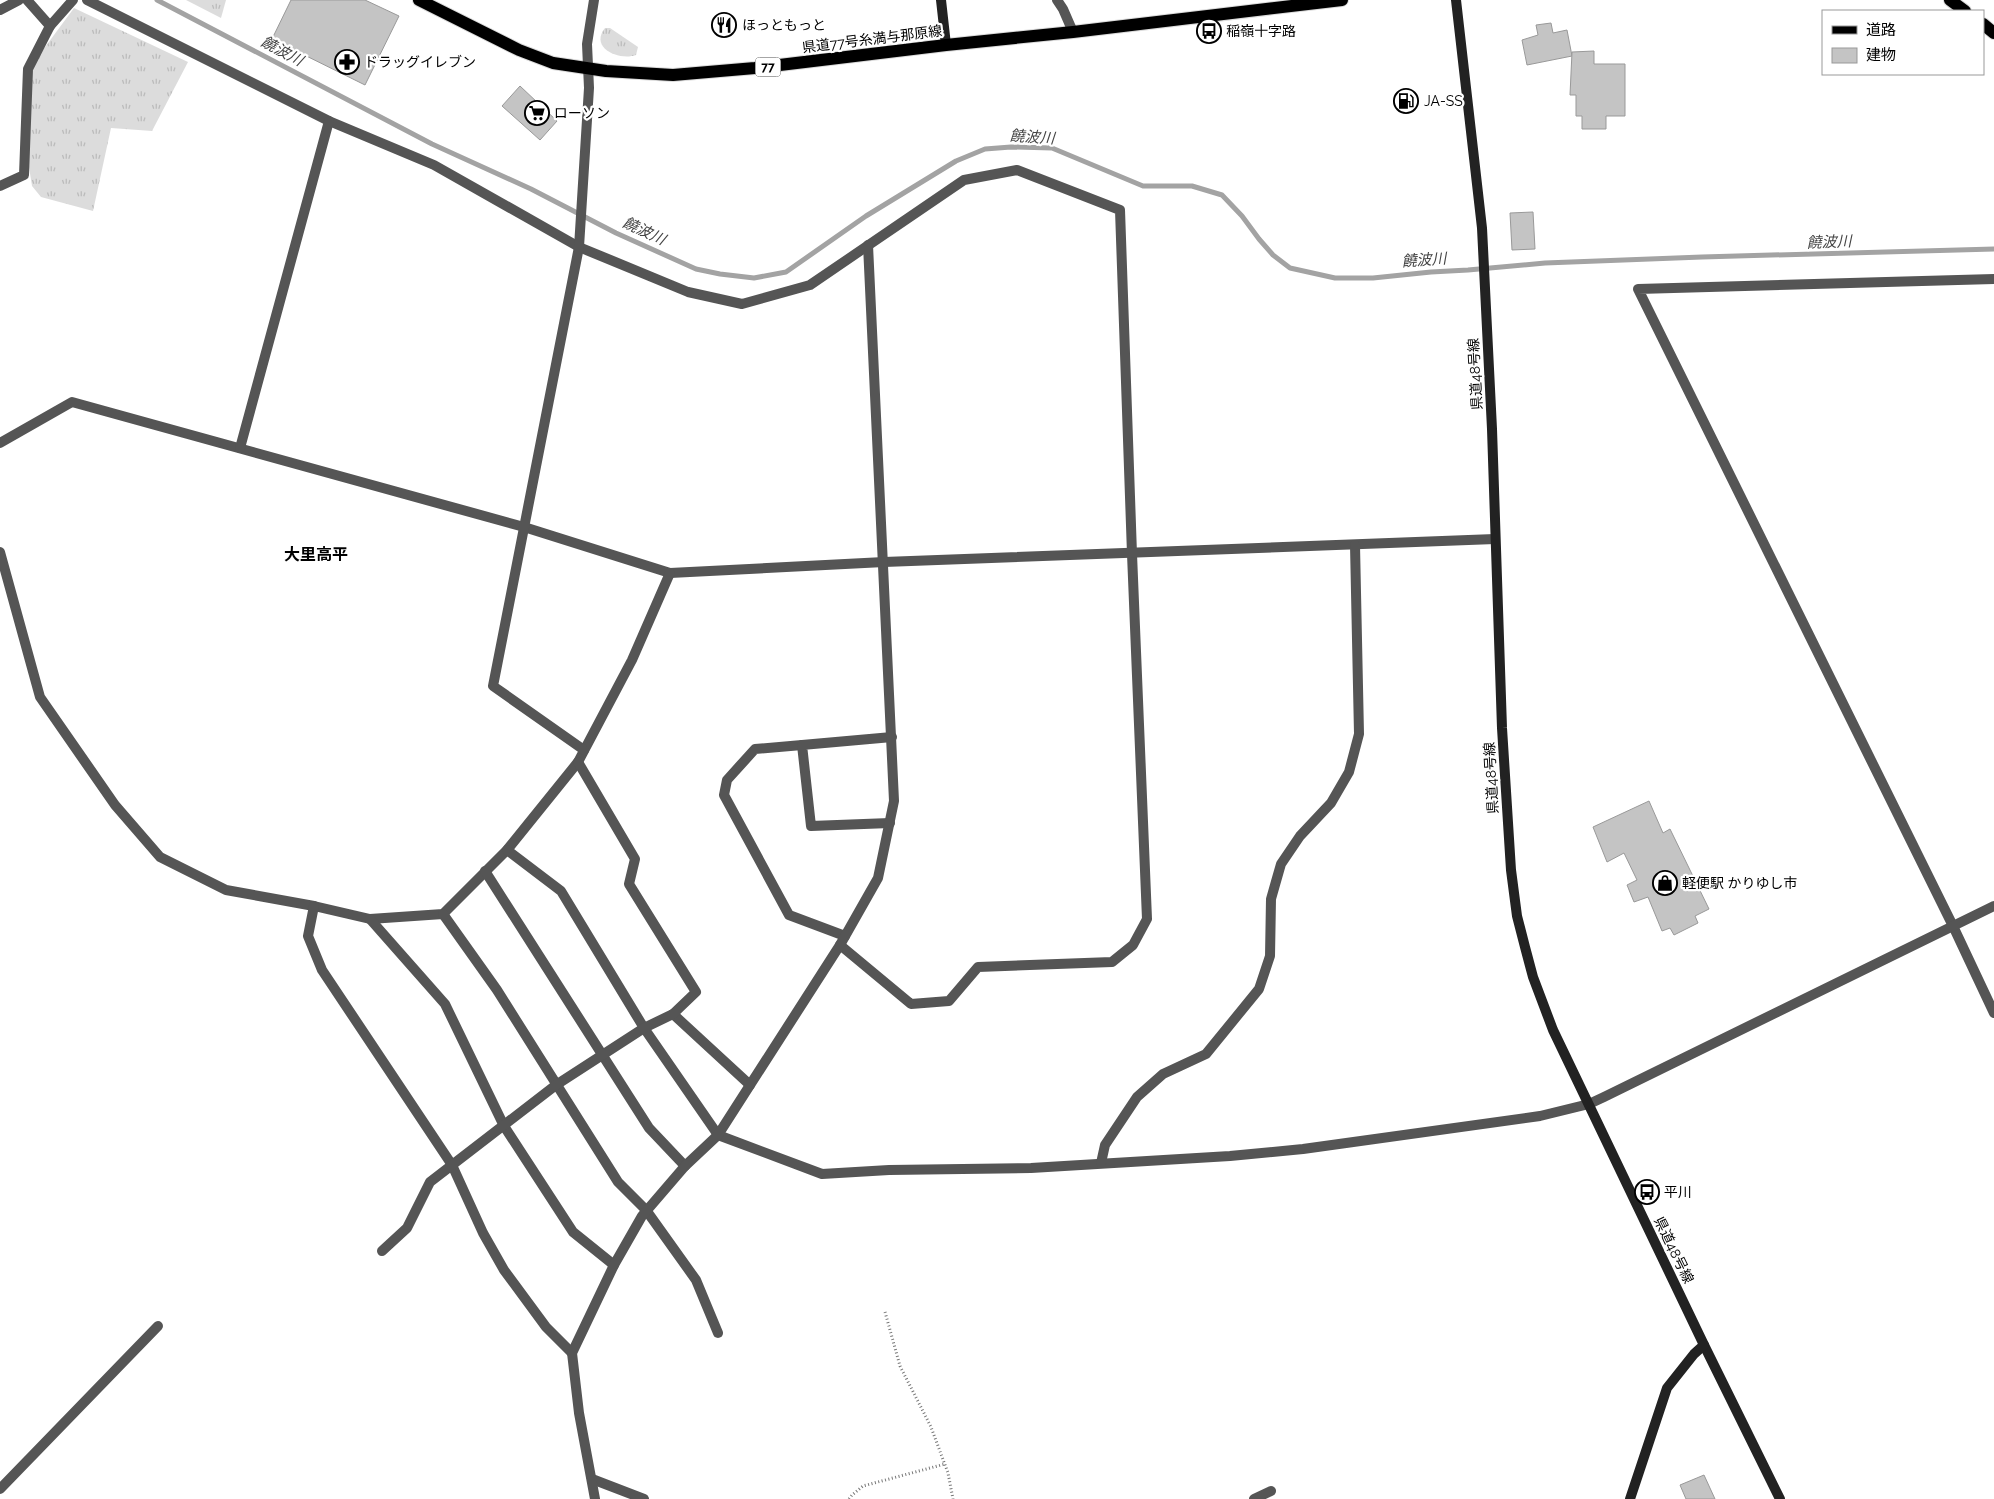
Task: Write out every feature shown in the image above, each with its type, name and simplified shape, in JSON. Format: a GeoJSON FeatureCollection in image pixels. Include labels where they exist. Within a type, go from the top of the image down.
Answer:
{"type":"FeatureCollection","features":[{"type":"Feature","properties":{"kind":"main road","name":"県道77号糸満与那原線"},"geometry":{"type":"LineString","coordinates":[[419,0],[519,50],[553,63],[589,70],[638,74],[714,72],[1342,0]]}},
{"type":"Feature","properties":{"kind":"main road"},"geometry":{"type":"LineString","coordinates":[[941,0],[946,45]]}},
{"type":"Feature","properties":{"kind":"main road","name":"県道48号線"},"geometry":{"type":"LineString","coordinates":[[1456,0],[1482,228],[1507,824],[1517,916],[1533,977],[1553,1030],[1780,1499]]}},
{"type":"Feature","properties":{"kind":"main road"},"geometry":{"type":"LineString","coordinates":[[1950,0],[1964,10]]}},
{"type":"Feature","properties":{"kind":"main road"},"geometry":{"type":"LineString","coordinates":[[1984,25],[1994,33]]}},
{"type":"Feature","properties":{"kind":"main road"},"geometry":{"type":"LineString","coordinates":[[1630,1499],[1665,1393],[1673,1378],[1704,1345]]}},
{"type":"Feature","properties":{"kind":"street"},"geometry":{"type":"LineString","coordinates":[[0,10],[19,0]]}},
{"type":"Feature","properties":{"kind":"street"},"geometry":{"type":"LineString","coordinates":[[27,0],[50,26]]}},
{"type":"Feature","properties":{"kind":"street"},"geometry":{"type":"LineString","coordinates":[[0,186],[24,175],[28,69],[50,26],[73,0]]}},
{"type":"Feature","properties":{"kind":"street"},"geometry":{"type":"LineString","coordinates":[[87,0],[329,121],[434,165],[579,247],[688,292],[742,304],[810,285],[964,180],[1017,170],[1120,210],[1147,919],[1133,945],[1112,962],[978,967],[949,1002],[912,1004],[842,940],[789,916],[724,795],[727,780],[755,749],[892,737]]}},
{"type":"Feature","properties":{"kind":"street"},"geometry":{"type":"LineString","coordinates":[[584,750],[492,686],[579,247],[589,70],[587,44],[594,0]]}},
{"type":"Feature","properties":{"kind":"street"},"geometry":{"type":"LineString","coordinates":[[1057,0],[1073,32]]}},
{"type":"Feature","properties":{"kind":"street"},"geometry":{"type":"LineString","coordinates":[[240,448],[329,121]]}},
{"type":"Feature","properties":{"kind":"street"},"geometry":{"type":"LineString","coordinates":[[595,1499],[579,1413],[572,1353],[614,1265],[646,1210],[685,1166],[718,1135],[842,940],[878,878],[890,823],[894,801],[892,737],[868,245]]}},
{"type":"Feature","properties":{"kind":"street"},"geometry":{"type":"LineString","coordinates":[[1994,279],[1638,289],[1954,926],[1994,1013]]}},
{"type":"Feature","properties":{"kind":"street"},"geometry":{"type":"LineString","coordinates":[[0,442],[72,402],[524,527],[670,572],[1495,539]]}},
{"type":"Feature","properties":{"kind":"street"},"geometry":{"type":"LineString","coordinates":[[1101,1163],[1105,1145],[1137,1097],[1163,1074],[1206,1054],[1259,989],[1270,956],[1271,899],[1281,864],[1300,836],[1331,803],[1349,772],[1359,734],[1355,545]]}},
{"type":"Feature","properties":{"kind":"street"},"geometry":{"type":"LineString","coordinates":[[0,552],[40,697],[115,805],[160,857],[226,890],[314,906],[370,919],[443,914],[507,850],[578,762],[632,660],[670,572]]}},
{"type":"Feature","properties":{"kind":"street"},"geometry":{"type":"LineString","coordinates":[[802,745],[811,826],[890,823]]}},
{"type":"Feature","properties":{"kind":"street"},"geometry":{"type":"LineString","coordinates":[[382,1251],[407,1228],[430,1182],[556,1086],[644,1028],[674,1014],[696,992],[629,884],[635,859],[578,762]]}},
{"type":"Feature","properties":{"kind":"street"},"geometry":{"type":"LineString","coordinates":[[507,850],[561,891],[644,1028],[718,1135],[822,1174],[889,1170],[1031,1168],[1230,1156],[1303,1149],[1540,1116],[1589,1104],[1994,906]]}},
{"type":"Feature","properties":{"kind":"street"},"geometry":{"type":"LineString","coordinates":[[485,871],[649,1128],[685,1166]]}},
{"type":"Feature","properties":{"kind":"street"},"geometry":{"type":"LineString","coordinates":[[314,906],[308,936],[322,970],[452,1165],[482,1233],[504,1270],[546,1327],[572,1353]]}},
{"type":"Feature","properties":{"kind":"street"},"geometry":{"type":"LineString","coordinates":[[443,914],[497,990],[618,1182],[646,1210],[696,1280],[718,1333]]}},
{"type":"Feature","properties":{"kind":"street"},"geometry":{"type":"LineString","coordinates":[[370,919],[445,1004],[504,1126],[572,1232],[614,1265]]}},
{"type":"Feature","properties":{"kind":"street"},"geometry":{"type":"LineString","coordinates":[[674,1014],[750,1085]]}},
{"type":"Feature","properties":{"kind":"street"},"geometry":{"type":"LineString","coordinates":[[0,1489],[158,1326]]}},
{"type":"Feature","properties":{"kind":"street"},"geometry":{"type":"LineString","coordinates":[[592,1479],[644,1499]]}},
{"type":"Feature","properties":{"kind":"street"},"geometry":{"type":"LineString","coordinates":[[1254,1499],[1271,1491]]}},
{"type":"Feature","properties":{"kind":"path"},"geometry":{"type":"LineString","coordinates":[[885,1312],[900,1366],[931,1427],[945,1464],[953,1499]]}},
{"type":"Feature","properties":{"kind":"path"},"geometry":{"type":"LineString","coordinates":[[849,1499],[863,1486],[945,1464]]}},
{"type":"Feature","properties":{"kind":"green space"},"geometry":{"type":"Polygon","coordinates":[[[186,0],[226,0],[221,18],[186,0]]]}},
{"type":"Feature","properties":{"kind":"green space"},"geometry":{"type":"Polygon","coordinates":[[[74,8],[188,62],[152,131],[111,128],[93,211],[41,197],[32,186],[27,155],[31,66],[74,8]]]}},
{"type":"Feature","properties":{"kind":"green space"},"geometry":{"type":"Polygon","coordinates":[[[605,28],[610,28],[638,47],[636,55],[622,56],[603,47],[601,35],[605,28]]]}},
{"type":"Feature","properties":{"kind":"building","name":"ドラッグイレブン"},"geometry":{"type":"Polygon","coordinates":[[[291,0],[365,0],[399,16],[365,85],[272,39],[291,0]]]}},
{"type":"Feature","properties":{"kind":"building"},"geometry":{"type":"Polygon","coordinates":[[[1551,23],[1553,33],[1567,30],[1572,56],[1527,65],[1522,40],[1538,35],[1536,25],[1551,23]]]}},
{"type":"Feature","properties":{"kind":"building"},"geometry":{"type":"Polygon","coordinates":[[[1594,51],[1594,64],[1625,64],[1625,116],[1606,116],[1606,129],[1582,129],[1582,116],[1576,116],[1576,95],[1570,95],[1572,52],[1594,51]]]}},
{"type":"Feature","properties":{"kind":"building"},"geometry":{"type":"Polygon","coordinates":[[[520,86],[557,121],[540,140],[502,106],[520,86]]]}},
{"type":"Feature","properties":{"kind":"building"},"geometry":{"type":"Polygon","coordinates":[[[1533,212],[1535,249],[1512,250],[1510,213],[1533,212]]]}},
{"type":"Feature","properties":{"kind":"building"},"geometry":{"type":"Polygon","coordinates":[[[1649,801],[1663,833],[1670,829],[1709,909],[1695,916],[1698,923],[1674,935],[1670,928],[1662,931],[1648,897],[1634,902],[1627,885],[1637,880],[1624,853],[1607,862],[1593,827],[1649,801]]]}},
{"type":"Feature","properties":{"kind":"building"},"geometry":{"type":"Polygon","coordinates":[[[1704,1475],[1715,1499],[1686,1499],[1680,1485],[1704,1475]]]}},
{"type":"Feature","properties":{"kind":"waterway","name":"饒波川"},"geometry":{"type":"LineString","coordinates":[[157,0],[432,144],[531,189],[616,233],[696,269],[720,274],[754,278],[786,272],[866,216],[956,161],[985,149],[1011,147],[1052,148],[1143,186],[1192,186],[1222,195],[1242,216],[1273,255],[1290,268],[1335,278],[1373,278],[1545,263],[1994,249]]}},
{"type":"Feature","properties":{"kind":"place","name":"ほっともっと"},"geometry":{"type":"Point","coordinates":[724,25]}},
{"type":"Feature","properties":{"kind":"place","name":"稲嶺十字路"},"geometry":{"type":"Point","coordinates":[1209,31]}},
{"type":"Feature","properties":{"kind":"place","name":"ドラッグイレブン"},"geometry":{"type":"Point","coordinates":[347,62]}},
{"type":"Feature","properties":{"kind":"place","name":"JA-SS"},"geometry":{"type":"Point","coordinates":[1406,101]}},
{"type":"Feature","properties":{"kind":"place","name":"ローソン"},"geometry":{"type":"Point","coordinates":[537,113]}},
{"type":"Feature","properties":{"kind":"place","name":"軽便駅 かりゆし市"},"geometry":{"type":"Point","coordinates":[1665,883]}},
{"type":"Feature","properties":{"kind":"place","name":"平川"},"geometry":{"type":"Point","coordinates":[1647,1192]}},
{"type":"Feature","properties":{"kind":"district","name":"大里高平"},"geometry":{"type":"Point","coordinates":[316,554]}}]}
